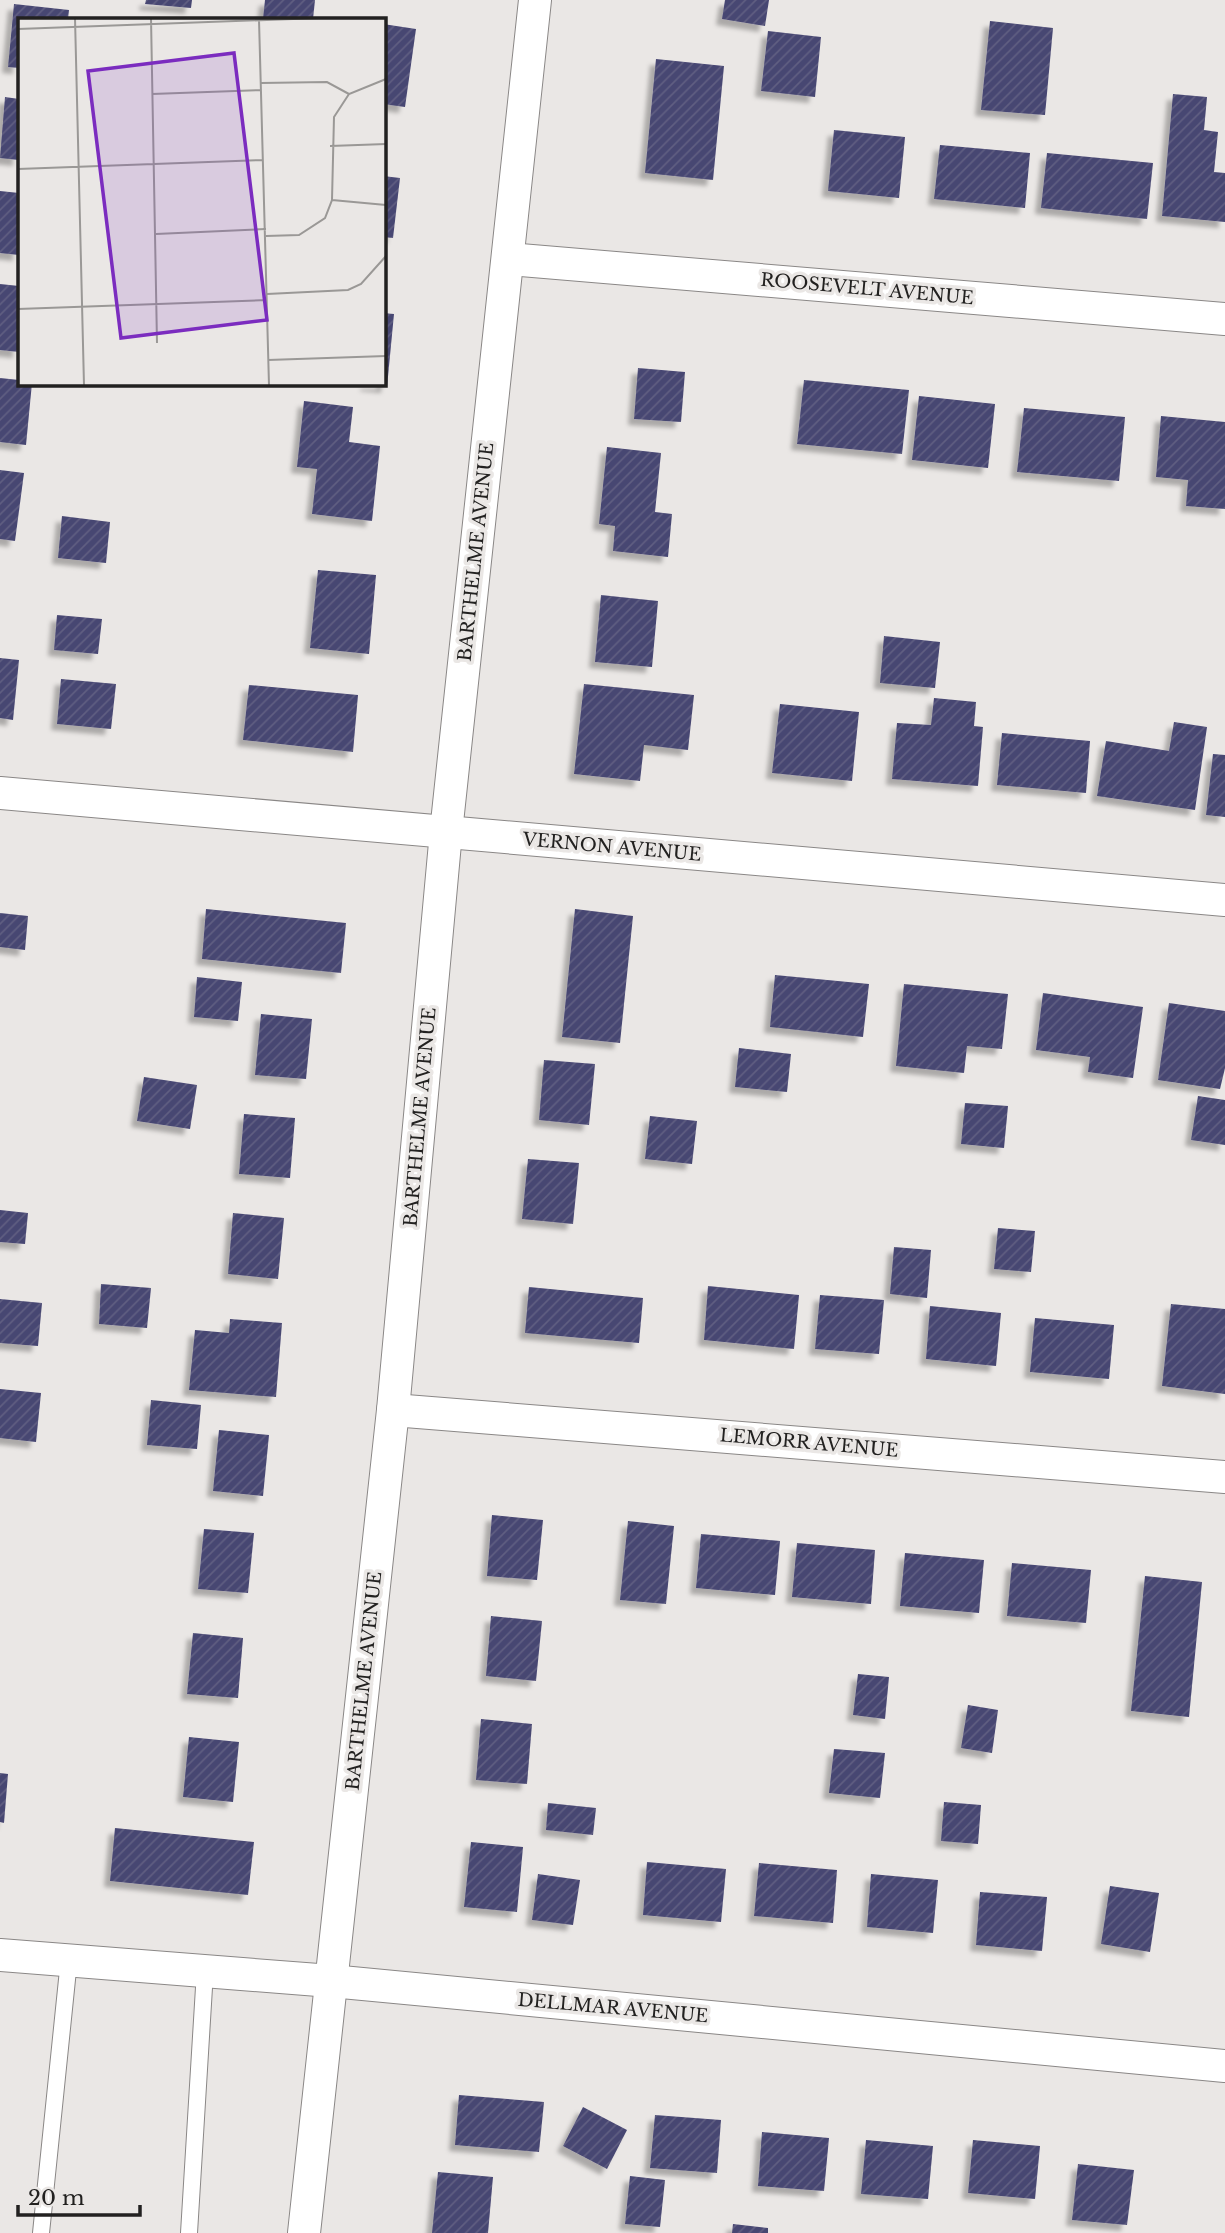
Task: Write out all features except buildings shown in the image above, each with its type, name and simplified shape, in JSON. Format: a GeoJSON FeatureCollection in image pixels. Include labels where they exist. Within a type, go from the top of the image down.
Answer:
{"type":"FeatureCollection","features":[{"type":"Feature","properties":{"kind":"street","name":"BARTHELME AVENUE"},"geometry":{"type":"LineString","coordinates":[[304,2233],[393,1410],[446,832],[535,0]]}},
{"type":"Feature","properties":{"kind":"street","name":"ROOSEVELT AVENUE"},"geometry":{"type":"LineString","coordinates":[[508,259],[1225,319]]}},
{"type":"Feature","properties":{"kind":"street","name":"VERNON AVENUE"},"geometry":{"type":"LineString","coordinates":[[0,793],[1225,900]]}},
{"type":"Feature","properties":{"kind":"street","name":"LEMORR AVENUE"},"geometry":{"type":"LineString","coordinates":[[393,1410],[1225,1477]]}},
{"type":"Feature","properties":{"kind":"street","name":"DELLMAR AVENUE"},"geometry":{"type":"LineString","coordinates":[[0,1955],[331,1981],[1225,2066]]}},
{"type":"Feature","properties":{"kind":"lane"},"geometry":{"type":"LineString","coordinates":[[41,2233],[69,1960]]}},
{"type":"Feature","properties":{"kind":"lane"},"geometry":{"type":"LineString","coordinates":[[188,2233],[205,1971]]}}]}
